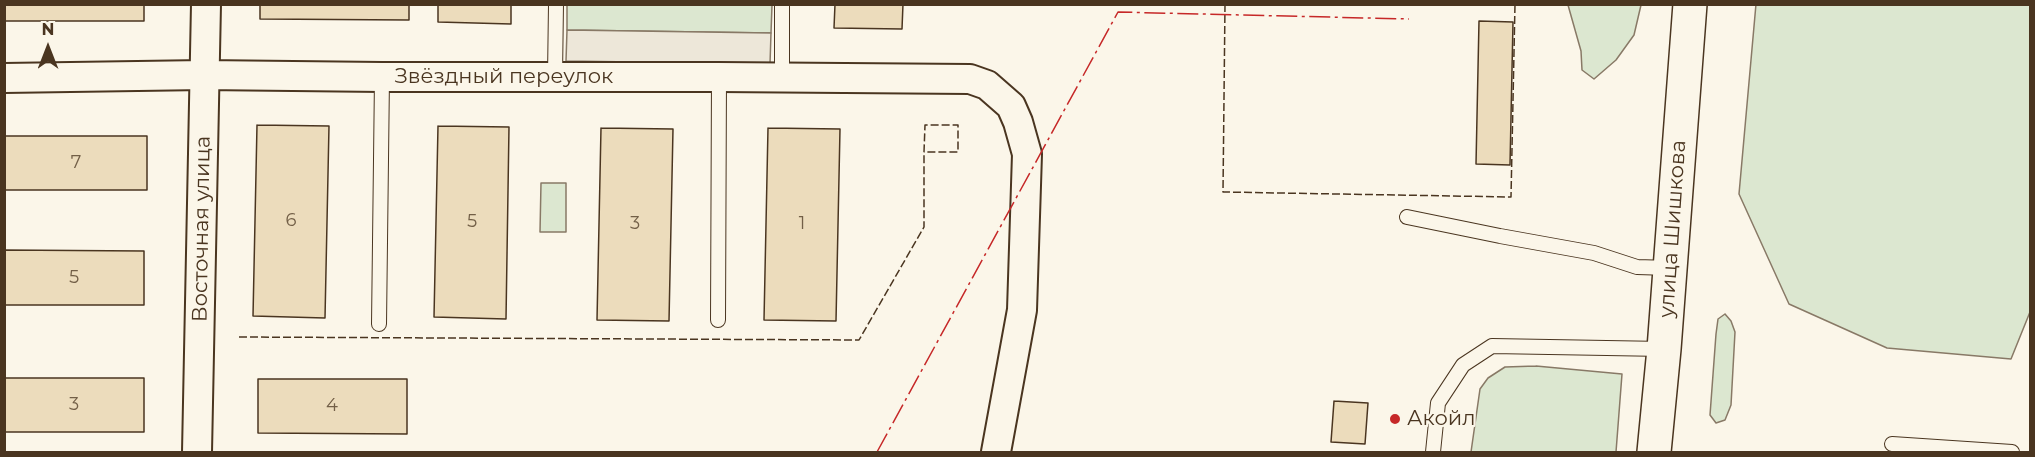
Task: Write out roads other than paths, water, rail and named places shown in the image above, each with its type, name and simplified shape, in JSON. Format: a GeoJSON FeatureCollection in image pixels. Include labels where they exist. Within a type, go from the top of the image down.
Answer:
{"type":"FeatureCollection","features":[{"type":"Feature","properties":{"kind":"main road","name":"улица Шишкова"},"geometry":{"type":"LineString","coordinates":[[1654,453],[1665,349],[1690,4]]}},
{"type":"Feature","properties":{"kind":"street","name":"Восточная улица"},"geometry":{"type":"LineString","coordinates":[[197,453],[206,4]]}},
{"type":"Feature","properties":{"kind":"street","name":"Звёздный переулок"},"geometry":{"type":"LineString","coordinates":[[4,78],[204,75],[782,77],[970,79],[987,85],[1011,106],[1027,154],[1022,310],[996,453]]}},
{"type":"Feature","properties":{"kind":"lane"},"geometry":{"type":"LineString","coordinates":[[555,76],[556,4]]}},
{"type":"Feature","properties":{"kind":"lane"},"geometry":{"type":"LineString","coordinates":[[782,4],[782,77]]}},
{"type":"Feature","properties":{"kind":"lane"},"geometry":{"type":"LineString","coordinates":[[379,324],[382,77]]}},
{"type":"Feature","properties":{"kind":"lane"},"geometry":{"type":"LineString","coordinates":[[717,320],[719,77]]}},
{"type":"Feature","properties":{"kind":"lane"},"geometry":{"type":"LineString","coordinates":[[1407,217],[1594,253],[1637,267],[1671,268]]}},
{"type":"Feature","properties":{"kind":"lane"},"geometry":{"type":"LineString","coordinates":[[1432,453],[1438,403],[1463,364],[1492,346],[1665,349]]}},
{"type":"Feature","properties":{"kind":"lane"},"geometry":{"type":"LineString","coordinates":[[1892,444],[2012,453]]}},
{"type":"Feature","properties":{"kind":"place","name":"Акойл"},"geometry":{"type":"Point","coordinates":[1395,419]}}]}
